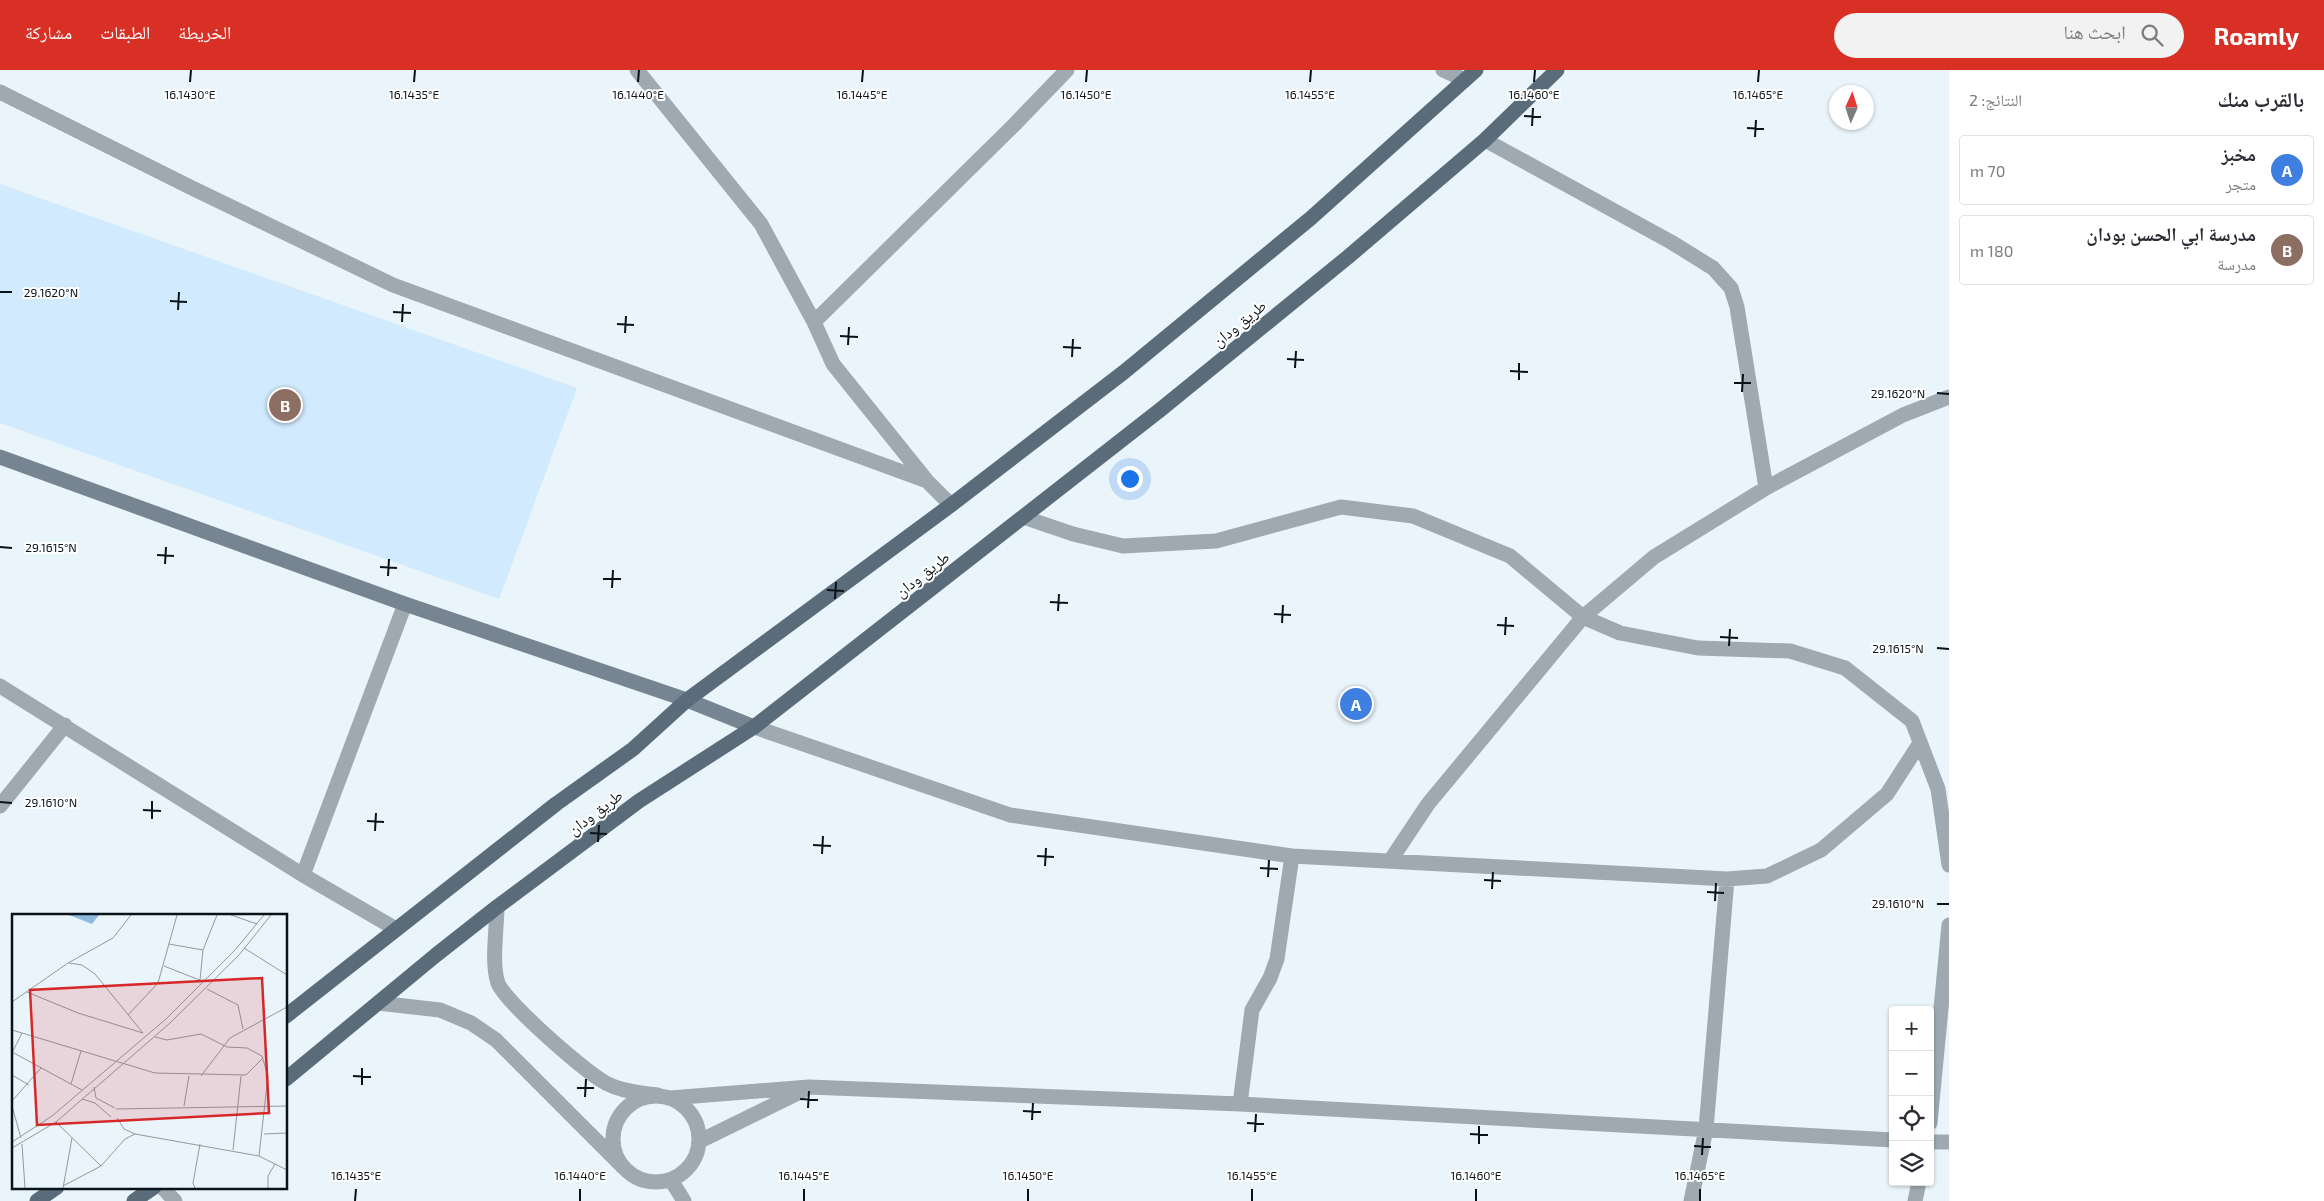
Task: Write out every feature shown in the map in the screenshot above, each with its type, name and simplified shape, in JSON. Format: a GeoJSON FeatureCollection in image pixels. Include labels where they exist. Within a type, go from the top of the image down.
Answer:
{"type":"FeatureCollection","features":[{"type":"Feature","properties":{"kind":"main road","name":"طريق ودان"},"geometry":{"type":"LineString","coordinates":[[288,1077],[497,907],[639,802],[754,727],[1160,410],[1348,257],[1484,140],[1558,70]]}},
{"type":"Feature","properties":{"kind":"main road","name":"طريق ودان"},"geometry":{"type":"LineString","coordinates":[[288,1014],[556,804],[633,749],[687,700],[951,505],[1124,372],[1311,218],[1470,75]]}},
{"type":"Feature","properties":{"kind":"main road"},"geometry":{"type":"LineString","coordinates":[[37,1201],[56,1188]]}},
{"type":"Feature","properties":{"kind":"main road"},"geometry":{"type":"LineString","coordinates":[[134,1201],[153,1188]]}},
{"type":"Feature","properties":{"kind":"street"},"geometry":{"type":"LineString","coordinates":[[637,70],[761,224],[814,322],[833,364],[927,481],[951,505]]}},
{"type":"Feature","properties":{"kind":"street"},"geometry":{"type":"LineString","coordinates":[[814,322],[1014,125],[1067,70]]}},
{"type":"Feature","properties":{"kind":"street"},"geometry":{"type":"LineString","coordinates":[[1443,70],[1470,75]]}},
{"type":"Feature","properties":{"kind":"street"},"geometry":{"type":"LineString","coordinates":[[0,92],[190,187],[393,285],[927,481]]}},
{"type":"Feature","properties":{"kind":"street"},"geometry":{"type":"LineString","coordinates":[[1484,140],[1671,242],[1713,268],[1731,288],[1738,307],[1766,488]]}},
{"type":"Feature","properties":{"kind":"street"},"geometry":{"type":"LineString","coordinates":[[1390,861],[1428,804],[1583,617],[1654,557],[1766,488],[1903,415],[1949,397]]}},
{"type":"Feature","properties":{"kind":"street"},"geometry":{"type":"LineString","coordinates":[[0,457],[405,604],[687,700],[754,727],[1010,815],[1292,856],[1727,879],[1767,876],[1821,850],[1887,794],[1920,743]]}},
{"type":"Feature","properties":{"kind":"street"},"geometry":{"type":"LineString","coordinates":[[1023,517],[1073,534],[1123,546],[1216,541],[1341,507],[1413,516],[1510,556],[1583,617],[1620,633],[1698,648],[1790,651],[1845,668],[1912,721],[1938,789],[1949,865]]}},
{"type":"Feature","properties":{"kind":"street"},"geometry":{"type":"LineString","coordinates":[[303,875],[405,604]]}},
{"type":"Feature","properties":{"kind":"street"},"geometry":{"type":"LineString","coordinates":[[0,686],[303,875],[396,929]]}},
{"type":"Feature","properties":{"kind":"street"},"geometry":{"type":"LineString","coordinates":[[0,806],[65,725]]}},
{"type":"Feature","properties":{"kind":"street"},"geometry":{"type":"LineString","coordinates":[[1240,1104],[1252,1010],[1270,978],[1277,959],[1292,856]]}},
{"type":"Feature","properties":{"kind":"street"},"geometry":{"type":"LineString","coordinates":[[1691,1201],[1706,1129],[1727,879]]}},
{"type":"Feature","properties":{"kind":"street"},"geometry":{"type":"LineString","coordinates":[[378,1003],[440,1010],[471,1023],[496,1040],[624,1168],[637,1178],[654,1182],[671,1180],[682,1174],[691,1166],[698,1154],[700,1142],[697,1123],[686,1108],[664,1097],[609,1085],[592,1075],[511,1001],[498,983],[496,965],[497,907]]}},
{"type":"Feature","properties":{"kind":"street"},"geometry":{"type":"LineString","coordinates":[[1933,1096],[1949,925]]}},
{"type":"Feature","properties":{"kind":"street"},"geometry":{"type":"LineString","coordinates":[[700,1142],[810,1087]]}},
{"type":"Feature","properties":{"kind":"street"},"geometry":{"type":"LineString","coordinates":[[624,1168],[617,1158],[613,1145],[613,1132],[617,1120],[624,1110],[634,1102],[646,1097],[810,1087],[1240,1104],[1889,1140]]}},
{"type":"Feature","properties":{"kind":"street"},"geometry":{"type":"LineString","coordinates":[[1934,1142],[1949,1142]]}},
{"type":"Feature","properties":{"kind":"street"},"geometry":{"type":"LineString","coordinates":[[671,1180],[684,1201]]}},
{"type":"Feature","properties":{"kind":"street"},"geometry":{"type":"LineString","coordinates":[[1915,1201],[1918,1186]]}},
{"type":"Feature","properties":{"kind":"street"},"geometry":{"type":"LineString","coordinates":[[163,1188],[174,1201]]}},
{"type":"Feature","properties":{"kind":"shaded area"},"geometry":{"type":"Polygon","coordinates":[[[0,184],[577,388],[499,599],[0,423],[0,184]]]}},
{"type":"Feature","properties":{"kind":"place","name":"مدرسة ابي الحسن بودان"},"geometry":{"type":"Point","coordinates":[285,405]}},
{"type":"Feature","properties":{"kind":"place","name":"مخبز"},"geometry":{"type":"Point","coordinates":[1356,704]}}]}
